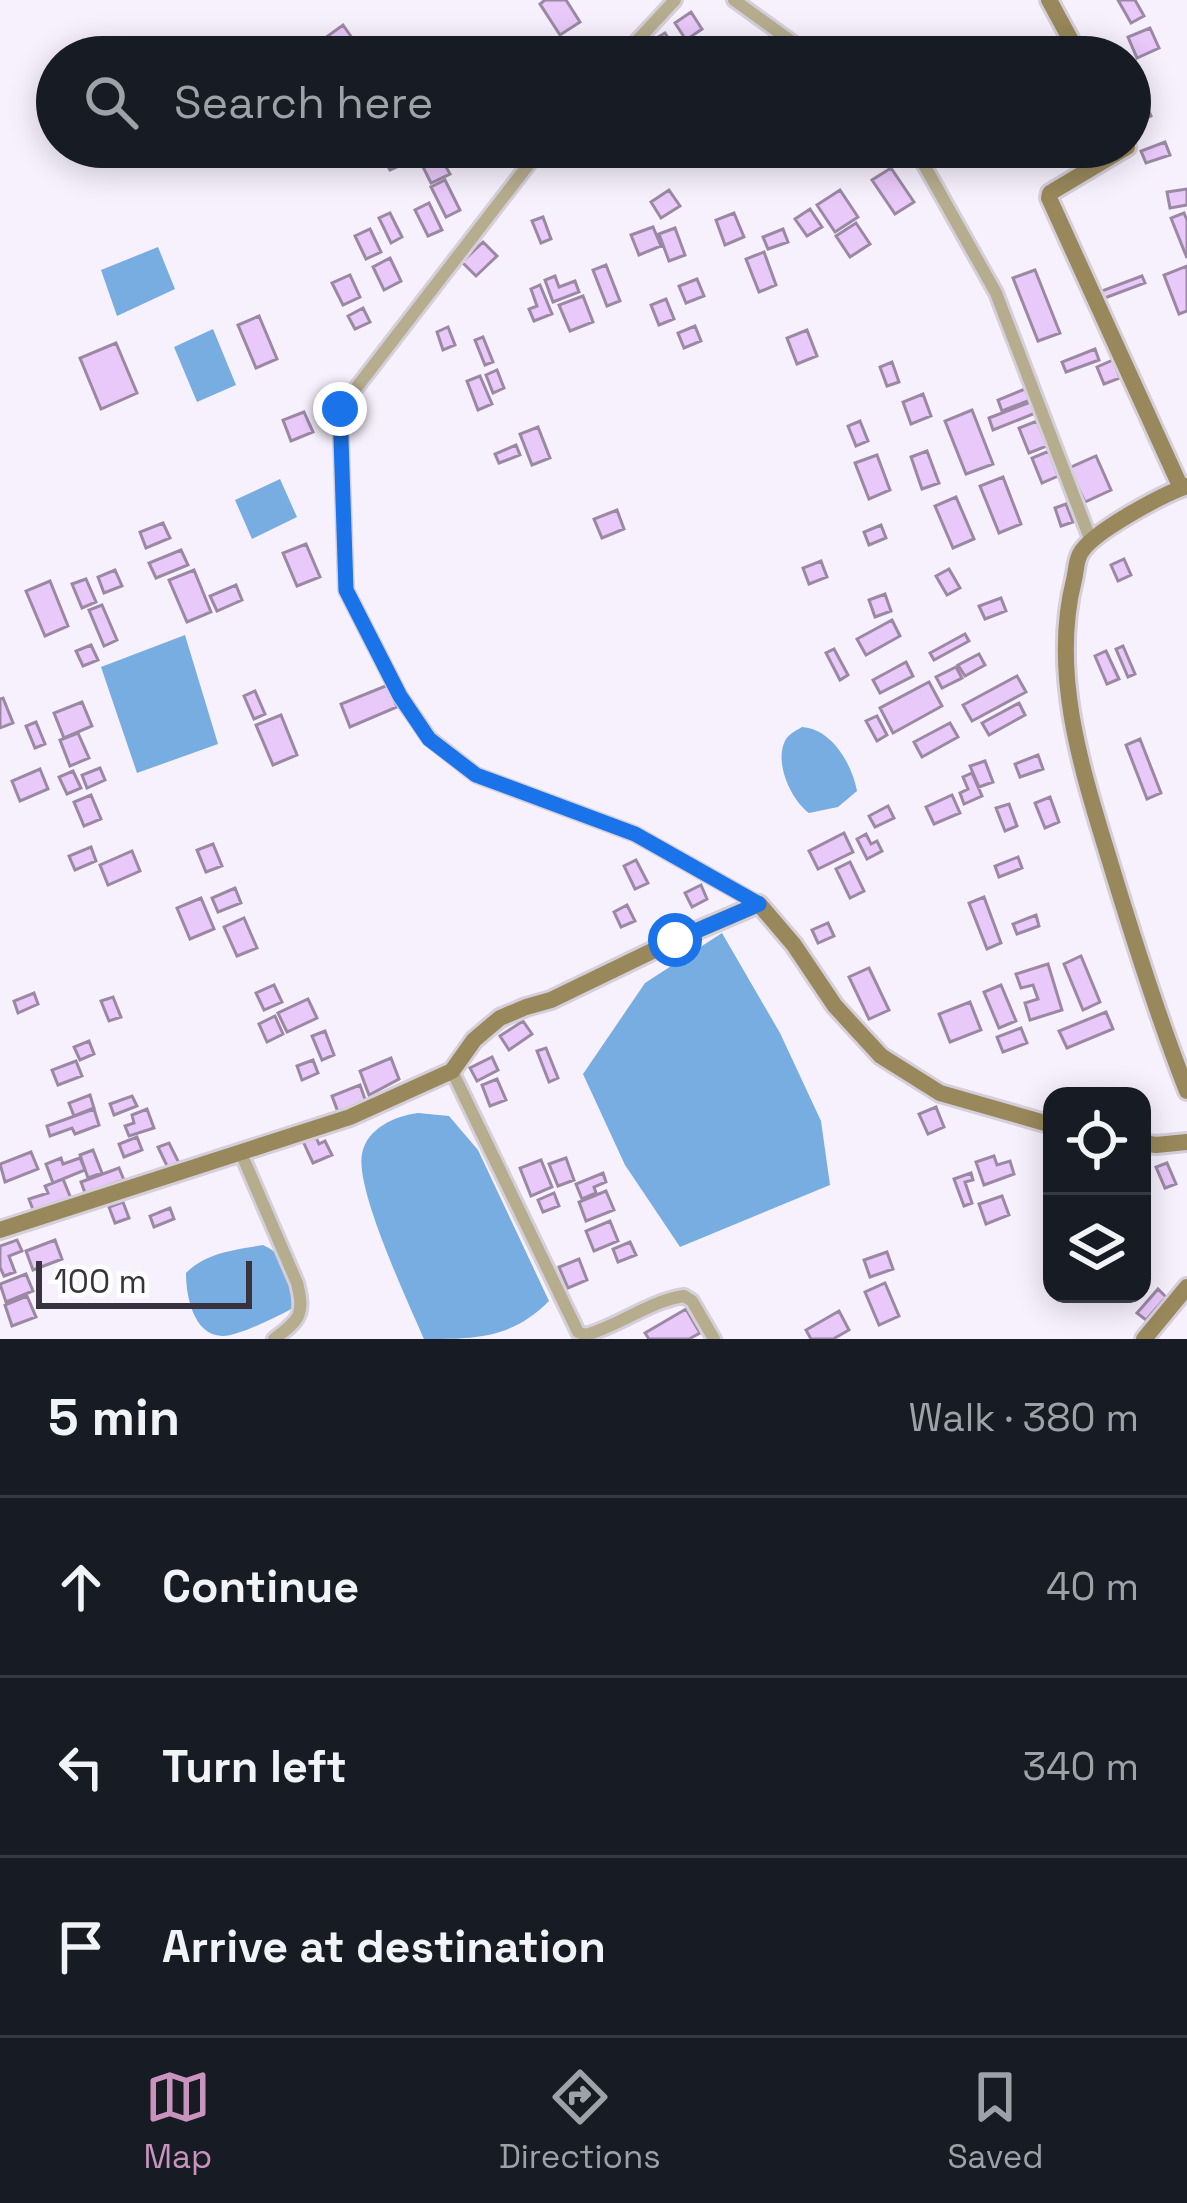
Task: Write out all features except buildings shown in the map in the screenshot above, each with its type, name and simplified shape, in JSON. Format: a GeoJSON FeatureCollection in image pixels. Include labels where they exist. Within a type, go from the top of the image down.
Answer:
{"type":"FeatureCollection","features":[{"type":"Feature","properties":{"kind":"main road"},"geometry":{"type":"LineString","coordinates":[[1048,0],[1068,36]]}},
{"type":"Feature","properties":{"kind":"main road"},"geometry":{"type":"LineString","coordinates":[[1093,168],[1049,198],[1184,487],[1129,515],[1080,554],[1066,635],[1069,692],[1078,748],[1138,956],[1187,1091]]}},
{"type":"Feature","properties":{"kind":"main road"},"geometry":{"type":"LineString","coordinates":[[0,1230],[350,1118],[452,1070],[474,1040],[500,1018],[551,1000],[759,904],[835,1006],[881,1056],[940,1093],[1043,1122]]}},
{"type":"Feature","properties":{"kind":"main road"},"geometry":{"type":"LineString","coordinates":[[1151,1144],[1187,1142]]}},
{"type":"Feature","properties":{"kind":"main road"},"geometry":{"type":"LineString","coordinates":[[1144,1339],[1187,1286]]}},
{"type":"Feature","properties":{"kind":"street"},"geometry":{"type":"LineString","coordinates":[[642,36],[676,0]]}},
{"type":"Feature","properties":{"kind":"street"},"geometry":{"type":"LineString","coordinates":[[734,0],[784,36]]}},
{"type":"Feature","properties":{"kind":"street"},"geometry":{"type":"LineString","coordinates":[[526,168],[340,409],[346,590],[400,696],[429,739],[476,775],[635,834],[759,904]]}},
{"type":"Feature","properties":{"kind":"street"},"geometry":{"type":"LineString","coordinates":[[926,168],[996,292],[1091,541]]}},
{"type":"Feature","properties":{"kind":"street"},"geometry":{"type":"LineString","coordinates":[[452,1070],[578,1332],[600,1331],[684,1296],[692,1301],[714,1339]]}},
{"type":"Feature","properties":{"kind":"street"},"geometry":{"type":"LineString","coordinates":[[241,1153],[302,1301],[301,1313],[274,1339]]}},
{"type":"Feature","properties":{"kind":"water"},"geometry":{"type":"Polygon","coordinates":[[[158,247],[175,289],[117,316],[101,270],[158,247]]]}},
{"type":"Feature","properties":{"kind":"water"},"geometry":{"type":"Polygon","coordinates":[[[213,329],[236,385],[197,402],[174,347],[213,329]]]}},
{"type":"Feature","properties":{"kind":"water"},"geometry":{"type":"Polygon","coordinates":[[[280,479],[297,517],[252,539],[235,500],[280,479]]]}},
{"type":"Feature","properties":{"kind":"water"},"geometry":{"type":"Polygon","coordinates":[[[185,635],[218,744],[137,773],[101,667],[185,635]]]}},
{"type":"Feature","properties":{"kind":"water"},"geometry":{"type":"Polygon","coordinates":[[[802,727],[831,741],[851,770],[857,791],[838,807],[809,813],[790,790],[783,748],[787,737],[802,727]]]}},
{"type":"Feature","properties":{"kind":"water"},"geometry":{"type":"Polygon","coordinates":[[[722,933],[780,1033],[821,1121],[830,1185],[680,1247],[625,1165],[583,1074],[645,983],[722,933]]]}},
{"type":"Feature","properties":{"kind":"water"},"geometry":{"type":"Polygon","coordinates":[[[418,1113],[449,1116],[478,1150],[549,1301],[506,1330],[476,1337],[424,1339],[396,1273],[366,1192],[362,1154],[383,1125],[418,1113]]]}},
{"type":"Feature","properties":{"kind":"water"},"geometry":{"type":"Polygon","coordinates":[[[263,1245],[284,1263],[295,1307],[238,1333],[222,1336],[204,1329],[193,1312],[186,1273],[212,1256],[263,1245]]]}},
{"type":"Feature","properties":{"kind":"route"},"geometry":{"type":"LineString","coordinates":[[340,409],[346,590],[400,696],[429,739],[476,775],[635,834],[759,904],[675,940]]}}]}
